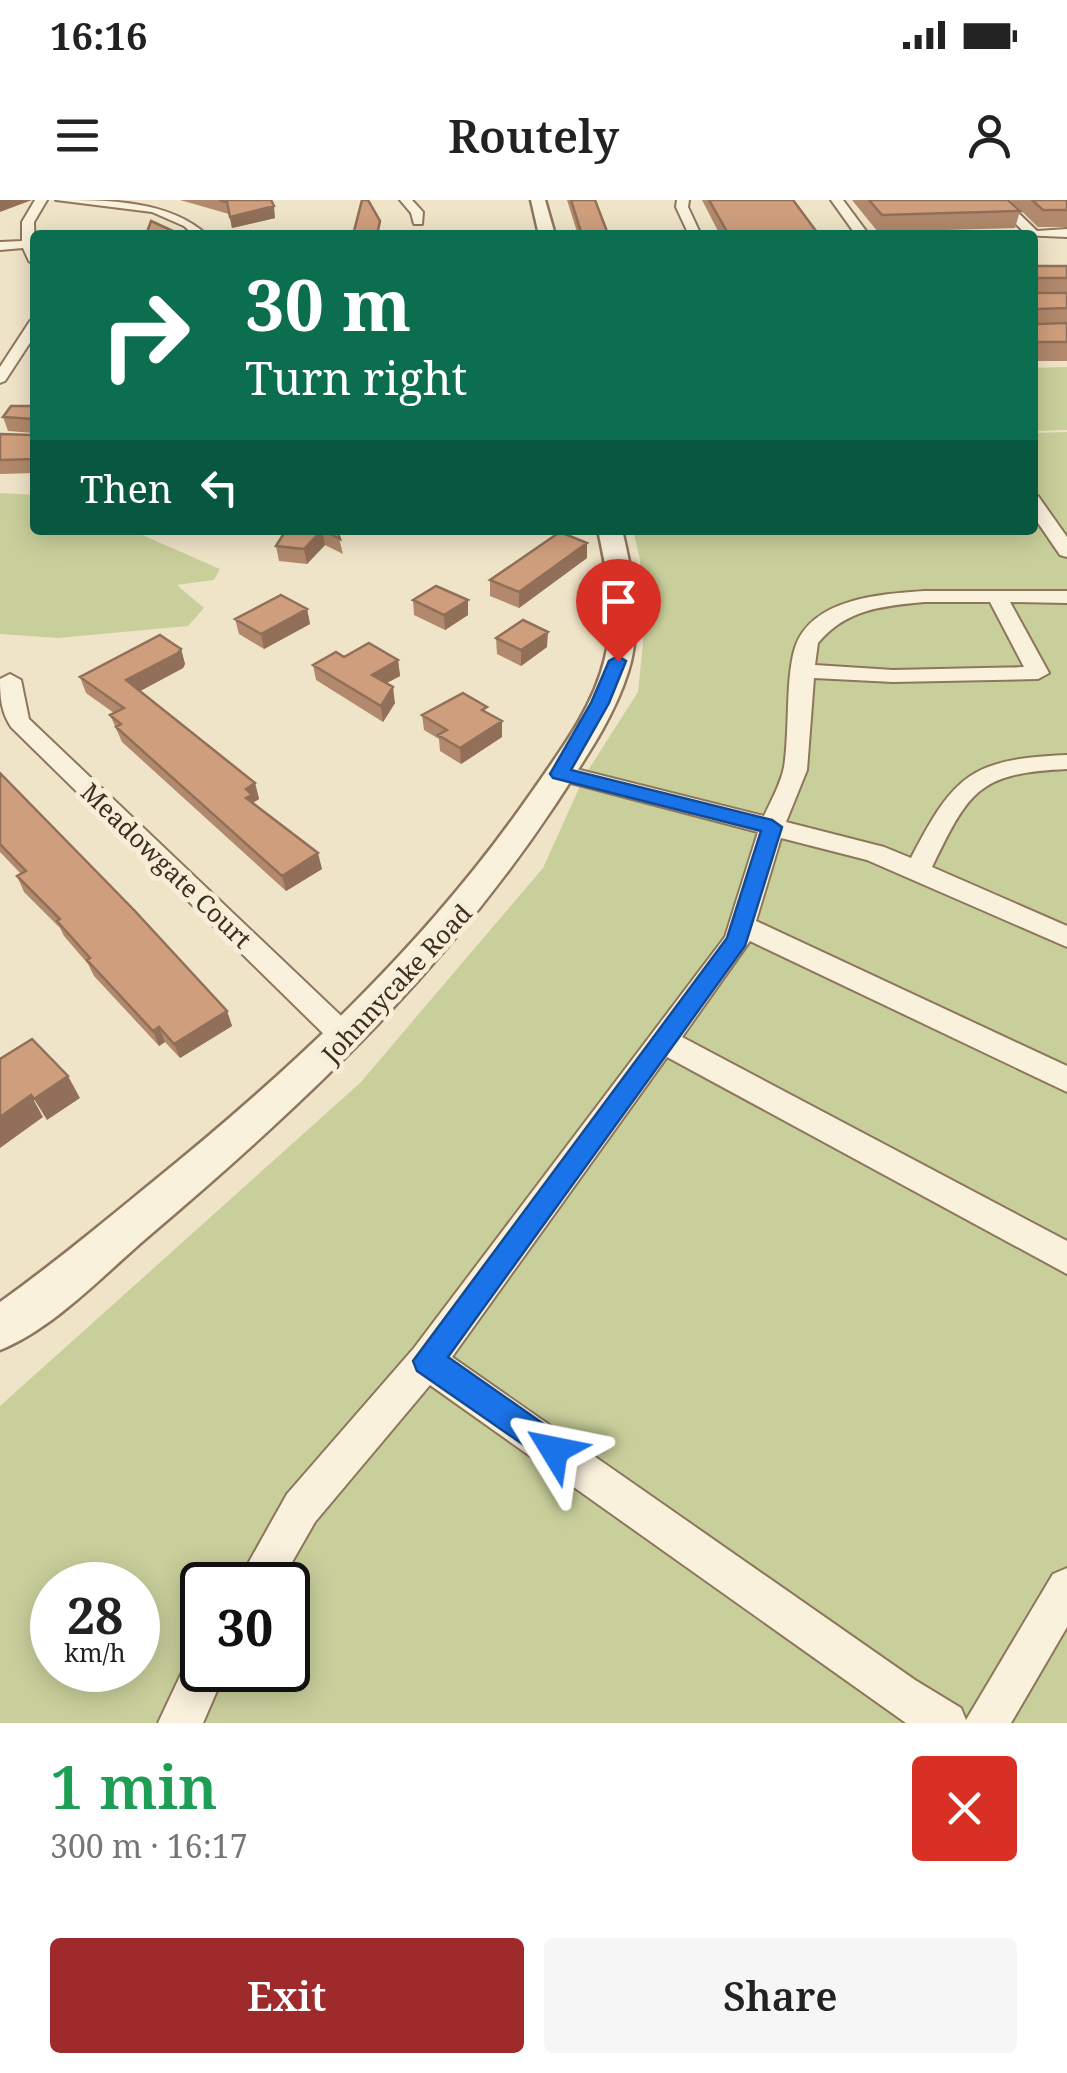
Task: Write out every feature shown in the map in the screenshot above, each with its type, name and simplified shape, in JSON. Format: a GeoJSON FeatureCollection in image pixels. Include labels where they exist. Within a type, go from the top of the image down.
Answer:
{"type":"FeatureCollection","features":[{"type":"Feature","properties":{"kind":"street"},"geometry":{"type":"LineString","coordinates":[[30,250],[28,220],[41,200]]}},
{"type":"Feature","properties":{"kind":"street"},"geometry":{"type":"LineString","coordinates":[[62,200],[110,202],[152,210],[186,222],[195,230]]}},
{"type":"Feature","properties":{"kind":"street"},"geometry":{"type":"LineString","coordinates":[[406,200],[418,212],[418,227]]}},
{"type":"Feature","properties":{"kind":"street"},"geometry":{"type":"LineString","coordinates":[[538,200],[546,230]]}},
{"type":"Feature","properties":{"kind":"street"},"geometry":{"type":"LineString","coordinates":[[683,200],[682,208],[693,230]]}},
{"type":"Feature","properties":{"kind":"street"},"geometry":{"type":"LineString","coordinates":[[837,200],[840,210],[858,230]]}},
{"type":"Feature","properties":{"kind":"street"},"geometry":{"type":"LineString","coordinates":[[998,200],[1026,230]]}},
{"type":"Feature","properties":{"kind":"street"},"geometry":{"type":"LineString","coordinates":[[1038,234],[1067,233]]}},
{"type":"Feature","properties":{"kind":"street"},"geometry":{"type":"LineString","coordinates":[[0,246],[27,244]]}},
{"type":"Feature","properties":{"kind":"street"},"geometry":{"type":"LineString","coordinates":[[0,378],[30,332]]}},
{"type":"Feature","properties":{"kind":"street"},"geometry":{"type":"LineString","coordinates":[[1038,509],[1067,552]]}},
{"type":"Feature","properties":{"kind":"street","name":"Johnnycake Road"},"geometry":{"type":"LineString","coordinates":[[0,1328],[301,1083],[424,959],[482,889],[560,774],[600,703],[618,661],[622,594],[611,535]]}},
{"type":"Feature","properties":{"kind":"street"},"geometry":{"type":"LineString","coordinates":[[270,1562],[302,1508],[428,1361],[737,940],[772,827],[795,770],[802,672],[806,646],[816,630],[846,610],[893,600],[1067,597]]}},
{"type":"Feature","properties":{"kind":"street"},"geometry":{"type":"LineString","coordinates":[[802,672],[893,676],[1038,674],[998,598]]}},
{"type":"Feature","properties":{"kind":"street","name":"Meadowgate Court"},"geometry":{"type":"LineString","coordinates":[[10,680],[13,709],[20,722],[346,1038]]}},
{"type":"Feature","properties":{"kind":"street"},"geometry":{"type":"LineString","coordinates":[[917,871],[948,808],[978,776],[1026,763],[1067,762]]}},
{"type":"Feature","properties":{"kind":"street"},"geometry":{"type":"LineString","coordinates":[[560,774],[875,853],[1067,937]]}},
{"type":"Feature","properties":{"kind":"street"},"geometry":{"type":"LineString","coordinates":[[742,926],[1067,1080]]}},
{"type":"Feature","properties":{"kind":"street"},"geometry":{"type":"LineString","coordinates":[[664,1042],[1067,1258]]}},
{"type":"Feature","properties":{"kind":"street"},"geometry":{"type":"LineString","coordinates":[[428,1361],[900,1695],[946,1723]]}},
{"type":"Feature","properties":{"kind":"street"},"geometry":{"type":"LineString","coordinates":[[986,1723],[1067,1588]]}},
{"type":"Feature","properties":{"kind":"street"},"geometry":{"type":"LineString","coordinates":[[180,1723],[195,1692]]}},
{"type":"Feature","properties":{"kind":"green space"},"geometry":{"type":"Polygon","coordinates":[[[1067,367],[1067,430],[1038,431],[1038,368],[1067,367]]]}},
{"type":"Feature","properties":{"kind":"green space"},"geometry":{"type":"Polygon","coordinates":[[[1067,432],[1067,1723],[0,1723],[0,1406],[360,1083],[543,868],[585,775],[638,692],[643,643],[640,559],[634,535],[1038,535],[1038,433],[1067,432]]]}},
{"type":"Feature","properties":{"kind":"green space"},"geometry":{"type":"Polygon","coordinates":[[[0,493],[30,495],[30,535],[142,535],[220,569],[214,580],[177,585],[204,608],[188,626],[58,638],[0,634],[0,493]]]}},
{"type":"Feature","properties":{"kind":"building"},"geometry":{"type":"Polygon","coordinates":[[[219,200],[271,200],[274,206],[230,217],[227,202],[219,200]]]}},
{"type":"Feature","properties":{"kind":"building"},"geometry":{"type":"Polygon","coordinates":[[[362,200],[368,200],[380,221],[378,230],[354,230],[362,200]]]}},
{"type":"Feature","properties":{"kind":"building"},"geometry":{"type":"Polygon","coordinates":[[[571,200],[595,200],[606,230],[580,230],[571,200]]]}},
{"type":"Feature","properties":{"kind":"building"},"geometry":{"type":"Polygon","coordinates":[[[709,200],[793,200],[815,230],[726,230],[709,200]]]}},
{"type":"Feature","properties":{"kind":"building"},"geometry":{"type":"Polygon","coordinates":[[[869,200],[1008,200],[1020,211],[882,215],[869,200]]]}},
{"type":"Feature","properties":{"kind":"building"},"geometry":{"type":"Polygon","coordinates":[[[1032,200],[1067,200],[1067,210],[1043,210],[1032,200]]]}},
{"type":"Feature","properties":{"kind":"building"},"geometry":{"type":"Polygon","coordinates":[[[151,221],[171,230],[148,230],[151,221]]]}},
{"type":"Feature","properties":{"kind":"building"},"geometry":{"type":"Polygon","coordinates":[[[1038,266],[1067,266],[1067,278],[1038,278],[1038,266]]]}},
{"type":"Feature","properties":{"kind":"building"},"geometry":{"type":"Polygon","coordinates":[[[1038,293],[1067,293],[1067,308],[1038,309],[1038,293]]]}},
{"type":"Feature","properties":{"kind":"building"},"geometry":{"type":"Polygon","coordinates":[[[1067,323],[1067,342],[1038,342],[1038,324],[1067,323]]]}},
{"type":"Feature","properties":{"kind":"building"},"geometry":{"type":"Polygon","coordinates":[[[11,406],[30,406],[30,419],[3,417],[11,406]]]}},
{"type":"Feature","properties":{"kind":"building"},"geometry":{"type":"Polygon","coordinates":[[[0,434],[30,435],[30,459],[0,460],[0,434]]]}},
{"type":"Feature","properties":{"kind":"building"},"geometry":{"type":"Polygon","coordinates":[[[283,535],[317,535],[304,549],[276,546],[283,535]]]}},
{"type":"Feature","properties":{"kind":"building"},"geometry":{"type":"Polygon","coordinates":[[[556,535],[587,543],[519,592],[490,580],[556,535]]]}},
{"type":"Feature","properties":{"kind":"building"},"geometry":{"type":"Polygon","coordinates":[[[436,586],[468,600],[444,615],[413,600],[436,586]]]}},
{"type":"Feature","properties":{"kind":"building"},"geometry":{"type":"Polygon","coordinates":[[[281,595],[307,609],[261,634],[235,619],[281,595]]]}},
{"type":"Feature","properties":{"kind":"building"},"geometry":{"type":"Polygon","coordinates":[[[523,620],[548,632],[521,650],[496,638],[523,620]]]}},
{"type":"Feature","properties":{"kind":"building"},"geometry":{"type":"Polygon","coordinates":[[[160,635],[181,649],[126,680],[255,783],[246,789],[252,795],[246,798],[318,853],[282,876],[116,727],[121,724],[110,715],[124,708],[80,677],[160,635]]]}},
{"type":"Feature","properties":{"kind":"building"},"geometry":{"type":"Polygon","coordinates":[[[369,643],[398,660],[372,675],[393,687],[381,706],[313,665],[336,652],[344,657],[369,643]]]}},
{"type":"Feature","properties":{"kind":"building"},"geometry":{"type":"Polygon","coordinates":[[[463,693],[502,721],[460,748],[438,735],[447,730],[422,715],[463,693]]]}},
{"type":"Feature","properties":{"kind":"building"},"geometry":{"type":"Polygon","coordinates":[[[0,773],[227,1011],[174,1044],[159,1027],[153,1031],[87,960],[90,958],[57,921],[60,919],[17,876],[26,871],[0,844],[0,773]]]}},
{"type":"Feature","properties":{"kind":"building"},"geometry":{"type":"Polygon","coordinates":[[[32,1039],[68,1076],[0,1117],[0,1059],[32,1039]]]}},
{"type":"Feature","properties":{"kind":"route"},"geometry":{"type":"LineString","coordinates":[[554,1450],[428,1361],[737,940],[772,827],[560,774],[600,703],[618,661]]}}]}
